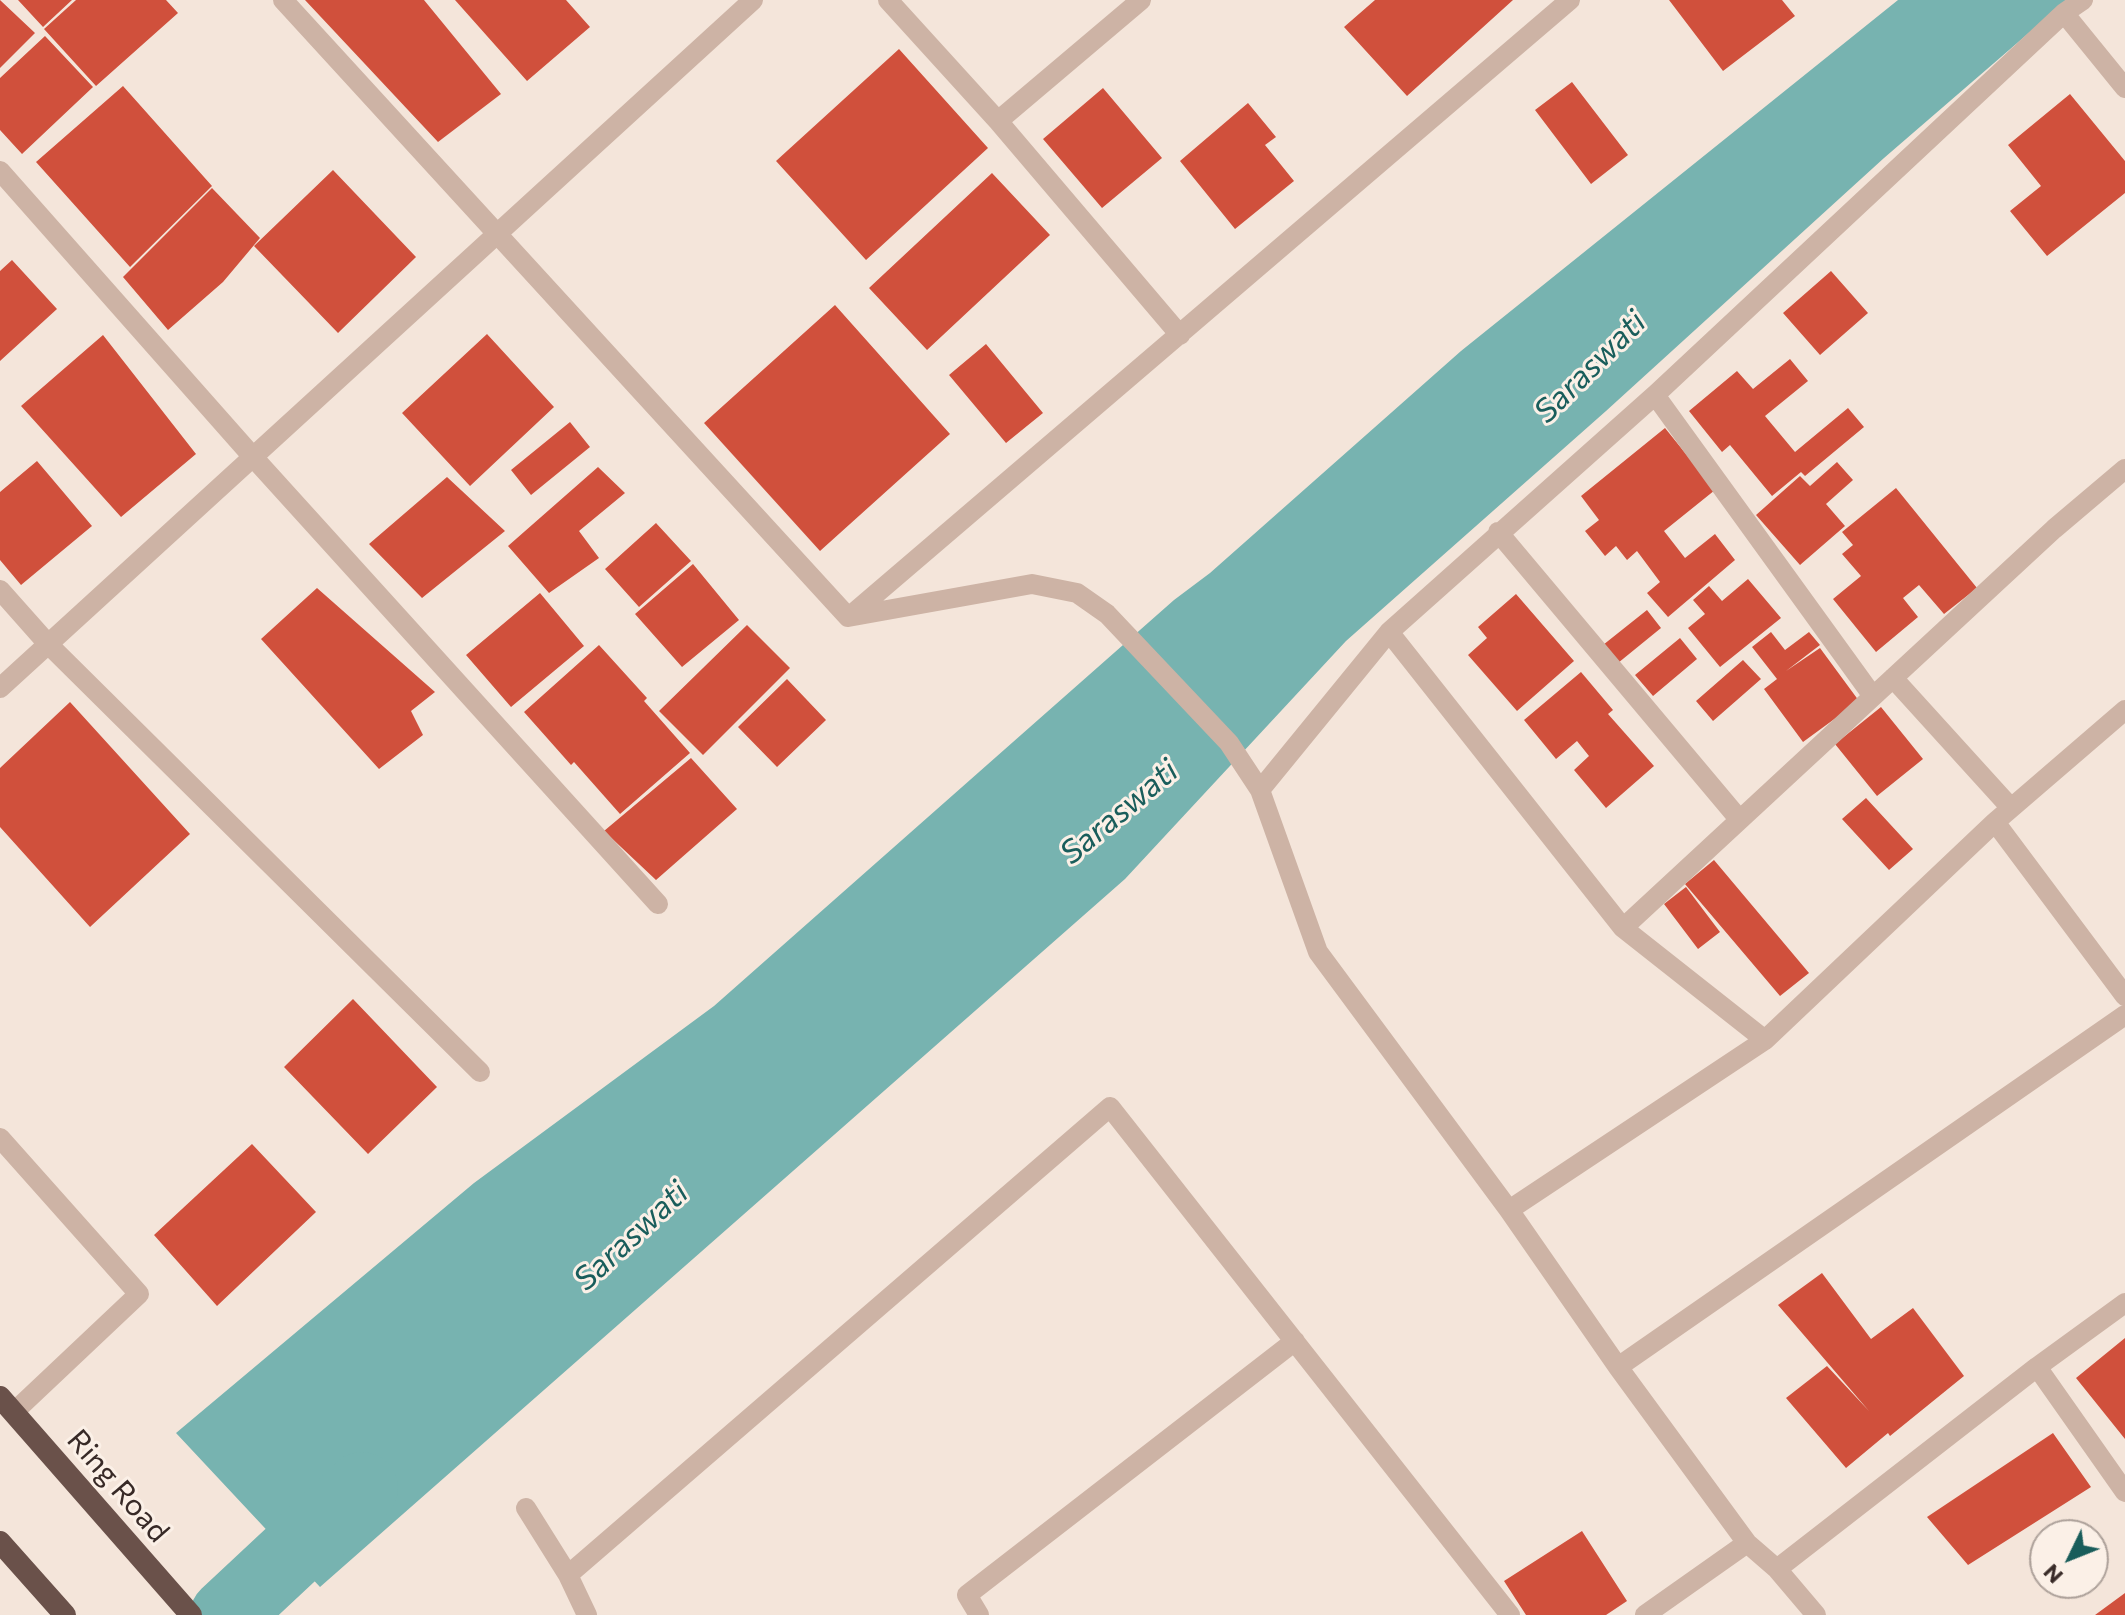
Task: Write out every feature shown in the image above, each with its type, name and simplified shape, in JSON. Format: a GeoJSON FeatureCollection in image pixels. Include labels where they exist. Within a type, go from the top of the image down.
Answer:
{"type":"FeatureCollection","features":[{"type":"Feature","properties":{"kind":"highway","name":"Ring Road"},"geometry":{"type":"LineString","coordinates":[[7,1404],[191,1615]]}},
{"type":"Feature","properties":{"kind":"highway"},"geometry":{"type":"LineString","coordinates":[[0,1542],[65,1615]]}},
{"type":"Feature","properties":{"kind":"street"},"geometry":{"type":"LineString","coordinates":[[283,0],[848,617]]}},
{"type":"Feature","properties":{"kind":"street"},"geometry":{"type":"LineString","coordinates":[[0,688],[753,0]]}},
{"type":"Feature","properties":{"kind":"street"},"geometry":{"type":"LineString","coordinates":[[888,0],[998,121],[1180,335]]}},
{"type":"Feature","properties":{"kind":"street"},"geometry":{"type":"LineString","coordinates":[[998,121],[1141,0]]}},
{"type":"Feature","properties":{"kind":"street"},"geometry":{"type":"LineString","coordinates":[[848,617],[1570,0]]}},
{"type":"Feature","properties":{"kind":"street"},"geometry":{"type":"LineString","coordinates":[[1260,790],[1389,632],[1655,395],[2064,13],[2083,0]]}},
{"type":"Feature","properties":{"kind":"street"},"geometry":{"type":"LineString","coordinates":[[2064,13],[2125,88]]}},
{"type":"Feature","properties":{"kind":"street"},"geometry":{"type":"LineString","coordinates":[[0,171],[253,457],[658,904]]}},
{"type":"Feature","properties":{"kind":"street"},"geometry":{"type":"LineString","coordinates":[[1655,395],[1872,695]]}},
{"type":"Feature","properties":{"kind":"street"},"geometry":{"type":"LineString","coordinates":[[1623,928],[1872,695],[2054,529],[2125,469]]}},
{"type":"Feature","properties":{"kind":"street"},"geometry":{"type":"LineString","coordinates":[[1498,532],[1739,819]]}},
{"type":"Feature","properties":{"kind":"street"},"geometry":{"type":"LineString","coordinates":[[848,617],[1032,584],[1077,593],[1107,614],[1229,743],[1260,790],[1318,952],[1509,1210],[1618,1367],[1747,1543],[1777,1569],[1816,1615]]}},
{"type":"Feature","properties":{"kind":"street"},"geometry":{"type":"LineString","coordinates":[[0,590],[48,644],[480,1072]]}},
{"type":"Feature","properties":{"kind":"street"},"geometry":{"type":"LineString","coordinates":[[1389,632],[1623,928],[1765,1040]]}},
{"type":"Feature","properties":{"kind":"street"},"geometry":{"type":"LineString","coordinates":[[1893,678],[2011,808]]}},
{"type":"Feature","properties":{"kind":"street"},"geometry":{"type":"LineString","coordinates":[[1509,1210],[1765,1040],[1995,822],[2125,710]]}},
{"type":"Feature","properties":{"kind":"street"},"geometry":{"type":"LineString","coordinates":[[1995,822],[2125,996]]}},
{"type":"Feature","properties":{"kind":"street"},"geometry":{"type":"LineString","coordinates":[[1618,1367],[2125,1015]]}},
{"type":"Feature","properties":{"kind":"street"},"geometry":{"type":"LineString","coordinates":[[568,1575],[1110,1107],[1510,1615]]}},
{"type":"Feature","properties":{"kind":"street"},"geometry":{"type":"LineString","coordinates":[[0,1138],[139,1294],[7,1404]]}},
{"type":"Feature","properties":{"kind":"street"},"geometry":{"type":"LineString","coordinates":[[1777,1569],[2037,1367],[2125,1303]]}},
{"type":"Feature","properties":{"kind":"street"},"geometry":{"type":"LineString","coordinates":[[979,1615],[967,1595],[1295,1341]]}},
{"type":"Feature","properties":{"kind":"street"},"geometry":{"type":"LineString","coordinates":[[2037,1367],[2125,1492]]}},
{"type":"Feature","properties":{"kind":"street"},"geometry":{"type":"LineString","coordinates":[[526,1508],[568,1575],[587,1615]]}},
{"type":"Feature","properties":{"kind":"street"},"geometry":{"type":"LineString","coordinates":[[1645,1615],[1747,1543]]}},
{"type":"Feature","properties":{"kind":"water"},"geometry":{"type":"Polygon","coordinates":[[[1898,0],[2067,0],[1884,158],[1606,411],[1346,641],[1125,879],[320,1587],[176,1433],[474,1183],[714,1006],[1461,351],[1898,0]]]}},
{"type":"Feature","properties":{"kind":"building"},"geometry":{"type":"Polygon","coordinates":[[[0,0],[35,33],[0,68],[0,0]]]}},
{"type":"Feature","properties":{"kind":"building"},"geometry":{"type":"Polygon","coordinates":[[[18,0],[72,0],[43,27],[18,0]]]}},
{"type":"Feature","properties":{"kind":"building"},"geometry":{"type":"Polygon","coordinates":[[[76,0],[166,0],[178,13],[96,86],[44,29],[76,0]]]}},
{"type":"Feature","properties":{"kind":"building"},"geometry":{"type":"Polygon","coordinates":[[[305,0],[424,0],[501,94],[438,142],[305,0]]]}},
{"type":"Feature","properties":{"kind":"building"},"geometry":{"type":"Polygon","coordinates":[[[455,0],[566,0],[590,27],[527,81],[455,0]]]}},
{"type":"Feature","properties":{"kind":"building"},"geometry":{"type":"Polygon","coordinates":[[[1375,0],[1513,0],[1407,96],[1344,27],[1375,0]]]}},
{"type":"Feature","properties":{"kind":"building"},"geometry":{"type":"Polygon","coordinates":[[[1669,0],[1782,0],[1795,16],[1723,71],[1669,0]]]}},
{"type":"Feature","properties":{"kind":"building"},"geometry":{"type":"Polygon","coordinates":[[[45,36],[93,87],[22,154],[0,130],[0,78],[45,36]]]}},
{"type":"Feature","properties":{"kind":"building"},"geometry":{"type":"Polygon","coordinates":[[[899,49],[988,148],[866,260],[776,161],[899,49]]]}},
{"type":"Feature","properties":{"kind":"building"},"geometry":{"type":"Polygon","coordinates":[[[1572,82],[1628,155],[1591,184],[1535,110],[1572,82]]]}},
{"type":"Feature","properties":{"kind":"building"},"geometry":{"type":"Polygon","coordinates":[[[123,86],[212,186],[130,267],[36,162],[123,86]]]}},
{"type":"Feature","properties":{"kind":"building"},"geometry":{"type":"Polygon","coordinates":[[[1103,88],[1162,158],[1102,208],[1043,139],[1103,88]]]}},
{"type":"Feature","properties":{"kind":"building"},"geometry":{"type":"Polygon","coordinates":[[[2070,94],[2125,161],[2125,193],[2047,256],[2010,211],[2041,186],[2008,145],[2070,94]]]}},
{"type":"Feature","properties":{"kind":"building"},"geometry":{"type":"Polygon","coordinates":[[[1248,103],[1276,137],[1265,145],[1294,181],[1235,229],[1180,161],[1248,103]]]}},
{"type":"Feature","properties":{"kind":"building"},"geometry":{"type":"Polygon","coordinates":[[[333,170],[416,257],[338,333],[254,246],[333,170]]]}},
{"type":"Feature","properties":{"kind":"building"},"geometry":{"type":"Polygon","coordinates":[[[992,173],[1050,235],[927,350],[869,288],[992,173]]]}},
{"type":"Feature","properties":{"kind":"building"},"geometry":{"type":"Polygon","coordinates":[[[212,188],[260,238],[223,282],[168,330],[123,277],[212,188]]]}},
{"type":"Feature","properties":{"kind":"building"},"geometry":{"type":"Polygon","coordinates":[[[12,260],[57,309],[0,361],[0,271],[12,260]]]}},
{"type":"Feature","properties":{"kind":"building"},"geometry":{"type":"Polygon","coordinates":[[[1831,271],[1868,313],[1820,355],[1783,313],[1831,271]]]}},
{"type":"Feature","properties":{"kind":"building"},"geometry":{"type":"Polygon","coordinates":[[[835,305],[950,434],[820,551],[704,423],[835,305]]]}},
{"type":"Feature","properties":{"kind":"building"},"geometry":{"type":"Polygon","coordinates":[[[487,334],[554,407],[470,486],[402,413],[487,334]]]}},
{"type":"Feature","properties":{"kind":"building"},"geometry":{"type":"Polygon","coordinates":[[[103,335],[196,454],[121,517],[21,406],[103,335]]]}},
{"type":"Feature","properties":{"kind":"building"},"geometry":{"type":"Polygon","coordinates":[[[986,344],[1043,413],[1006,443],[949,375],[986,344]]]}},
{"type":"Feature","properties":{"kind":"building"},"geometry":{"type":"Polygon","coordinates":[[[1790,359],[1808,381],[1765,416],[1795,452],[1848,408],[1864,427],[1805,476],[1801,472],[1772,496],[1730,445],[1722,452],[1689,411],[1737,371],[1753,389],[1790,359]]]}},
{"type":"Feature","properties":{"kind":"building"},"geometry":{"type":"Polygon","coordinates":[[[570,422],[590,447],[531,495],[511,470],[570,422]]]}},
{"type":"Feature","properties":{"kind":"building"},"geometry":{"type":"Polygon","coordinates":[[[1665,428],[1715,490],[1664,531],[1685,558],[1715,534],[1735,560],[1668,617],[1647,593],[1660,582],[1637,551],[1627,560],[1616,546],[1605,556],[1585,531],[1599,520],[1581,496],[1665,428]]]}},
{"type":"Feature","properties":{"kind":"building"},"geometry":{"type":"Polygon","coordinates":[[[37,461],[92,526],[21,585],[0,560],[0,492],[37,461]]]}},
{"type":"Feature","properties":{"kind":"building"},"geometry":{"type":"Polygon","coordinates":[[[1837,462],[1853,480],[1826,504],[1845,526],[1800,565],[1756,515],[1800,476],[1810,486],[1837,462]]]}},
{"type":"Feature","properties":{"kind":"building"},"geometry":{"type":"Polygon","coordinates":[[[598,467],[625,493],[579,531],[599,558],[549,593],[508,546],[598,467]]]}},
{"type":"Feature","properties":{"kind":"building"},"geometry":{"type":"Polygon","coordinates":[[[447,477],[505,531],[422,598],[369,544],[447,477]]]}},
{"type":"Feature","properties":{"kind":"building"},"geometry":{"type":"Polygon","coordinates":[[[1896,488],[1977,588],[1944,614],[1919,585],[1903,598],[1918,617],[1876,652],[1833,599],[1861,576],[1842,554],[1853,545],[1842,532],[1896,488]]]}},
{"type":"Feature","properties":{"kind":"building"},"geometry":{"type":"Polygon","coordinates":[[[656,523],[691,561],[639,607],[605,569],[656,523]]]}},
{"type":"Feature","properties":{"kind":"building"},"geometry":{"type":"Polygon","coordinates":[[[693,564],[739,620],[682,667],[635,614],[693,564]]]}},
{"type":"Feature","properties":{"kind":"building"},"geometry":{"type":"Polygon","coordinates":[[[1748,579],[1781,618],[1720,667],[1688,628],[1705,614],[1693,600],[1709,586],[1722,601],[1748,579]]]}},
{"type":"Feature","properties":{"kind":"building"},"geometry":{"type":"Polygon","coordinates":[[[317,588],[435,692],[411,711],[423,735],[379,769],[261,639],[317,588]]]}},
{"type":"Feature","properties":{"kind":"building"},"geometry":{"type":"Polygon","coordinates":[[[540,593],[584,646],[511,707],[466,655],[540,593]]]}},
{"type":"Feature","properties":{"kind":"building"},"geometry":{"type":"Polygon","coordinates":[[[1516,594],[1574,661],[1517,711],[1468,655],[1487,638],[1478,627],[1516,594]]]}},
{"type":"Feature","properties":{"kind":"building"},"geometry":{"type":"Polygon","coordinates":[[[1647,610],[1661,628],[1618,663],[1603,645],[1647,610]]]}},
{"type":"Feature","properties":{"kind":"building"},"geometry":{"type":"Polygon","coordinates":[[[747,625],[790,668],[703,755],[659,711],[747,625]]]}},
{"type":"Feature","properties":{"kind":"building"},"geometry":{"type":"Polygon","coordinates":[[[1771,632],[1785,650],[1809,632],[1820,645],[1786,671],[1820,648],[1859,701],[1803,742],[1764,689],[1777,679],[1752,647],[1771,632]]]}},
{"type":"Feature","properties":{"kind":"building"},"geometry":{"type":"Polygon","coordinates":[[[1680,638],[1697,659],[1653,696],[1635,675],[1680,638]]]}},
{"type":"Feature","properties":{"kind":"building"},"geometry":{"type":"Polygon","coordinates":[[[599,645],[647,698],[644,701],[690,753],[620,814],[524,712],[599,645]]]}},
{"type":"Feature","properties":{"kind":"building"},"geometry":{"type":"Polygon","coordinates":[[[1743,660],[1761,679],[1713,721],[1696,701],[1743,660]]]}},
{"type":"Feature","properties":{"kind":"building"},"geometry":{"type":"Polygon","coordinates":[[[1581,672],[1613,710],[1608,714],[1654,766],[1606,808],[1574,770],[1589,756],[1577,741],[1556,759],[1524,720],[1581,672]]]}},
{"type":"Feature","properties":{"kind":"building"},"geometry":{"type":"Polygon","coordinates":[[[787,679],[826,720],[777,767],[738,727],[787,679]]]}},
{"type":"Feature","properties":{"kind":"building"},"geometry":{"type":"Polygon","coordinates":[[[70,702],[190,834],[90,927],[0,827],[0,768],[70,702]]]}},
{"type":"Feature","properties":{"kind":"building"},"geometry":{"type":"Polygon","coordinates":[[[1881,707],[1923,759],[1877,796],[1835,744],[1881,707]]]}},
{"type":"Feature","properties":{"kind":"building"},"geometry":{"type":"Polygon","coordinates":[[[691,758],[737,809],[656,880],[604,831],[691,758]]]}},
{"type":"Feature","properties":{"kind":"building"},"geometry":{"type":"Polygon","coordinates":[[[1866,798],[1913,849],[1889,870],[1842,819],[1866,798]]]}},
{"type":"Feature","properties":{"kind":"building"},"geometry":{"type":"Polygon","coordinates":[[[1714,860],[1809,973],[1780,996],[1685,884],[1714,860]]]}},
{"type":"Feature","properties":{"kind":"building"},"geometry":{"type":"Polygon","coordinates":[[[1686,887],[1720,932],[1698,949],[1664,904],[1686,887]]]}},
{"type":"Feature","properties":{"kind":"building"},"geometry":{"type":"Polygon","coordinates":[[[353,999],[437,1087],[368,1154],[284,1067],[353,999]]]}},
{"type":"Feature","properties":{"kind":"building"},"geometry":{"type":"Polygon","coordinates":[[[252,1144],[316,1212],[217,1306],[154,1235],[252,1144]]]}},
{"type":"Feature","properties":{"kind":"building"},"geometry":{"type":"Polygon","coordinates":[[[1822,1273],[1871,1339],[1913,1308],[1964,1376],[1846,1468],[1786,1398],[1827,1366],[1869,1411],[1778,1305],[1822,1273]]]}},
{"type":"Feature","properties":{"kind":"building"},"geometry":{"type":"Polygon","coordinates":[[[2125,1338],[2125,1439],[2076,1378],[2125,1338]]]}},
{"type":"Feature","properties":{"kind":"building"},"geometry":{"type":"Polygon","coordinates":[[[2053,1433],[2091,1487],[2041,1519],[2029,1519],[2029,1526],[1968,1565],[1927,1517],[2053,1433]]]}},
{"type":"Feature","properties":{"kind":"building"},"geometry":{"type":"Polygon","coordinates":[[[1582,1531],[1627,1601],[1606,1615],[1526,1615],[1504,1581],[1582,1531]]]}},
{"type":"Feature","properties":{"kind":"building"},"geometry":{"type":"Polygon","coordinates":[[[2125,1593],[2125,1615],[2095,1615],[2125,1593]]]}},
{"type":"Feature","properties":{"kind":"waterway","name":"Saraswati"},"geometry":{"type":"LineString","coordinates":[[226,1615],[362,1488]]}}]}
